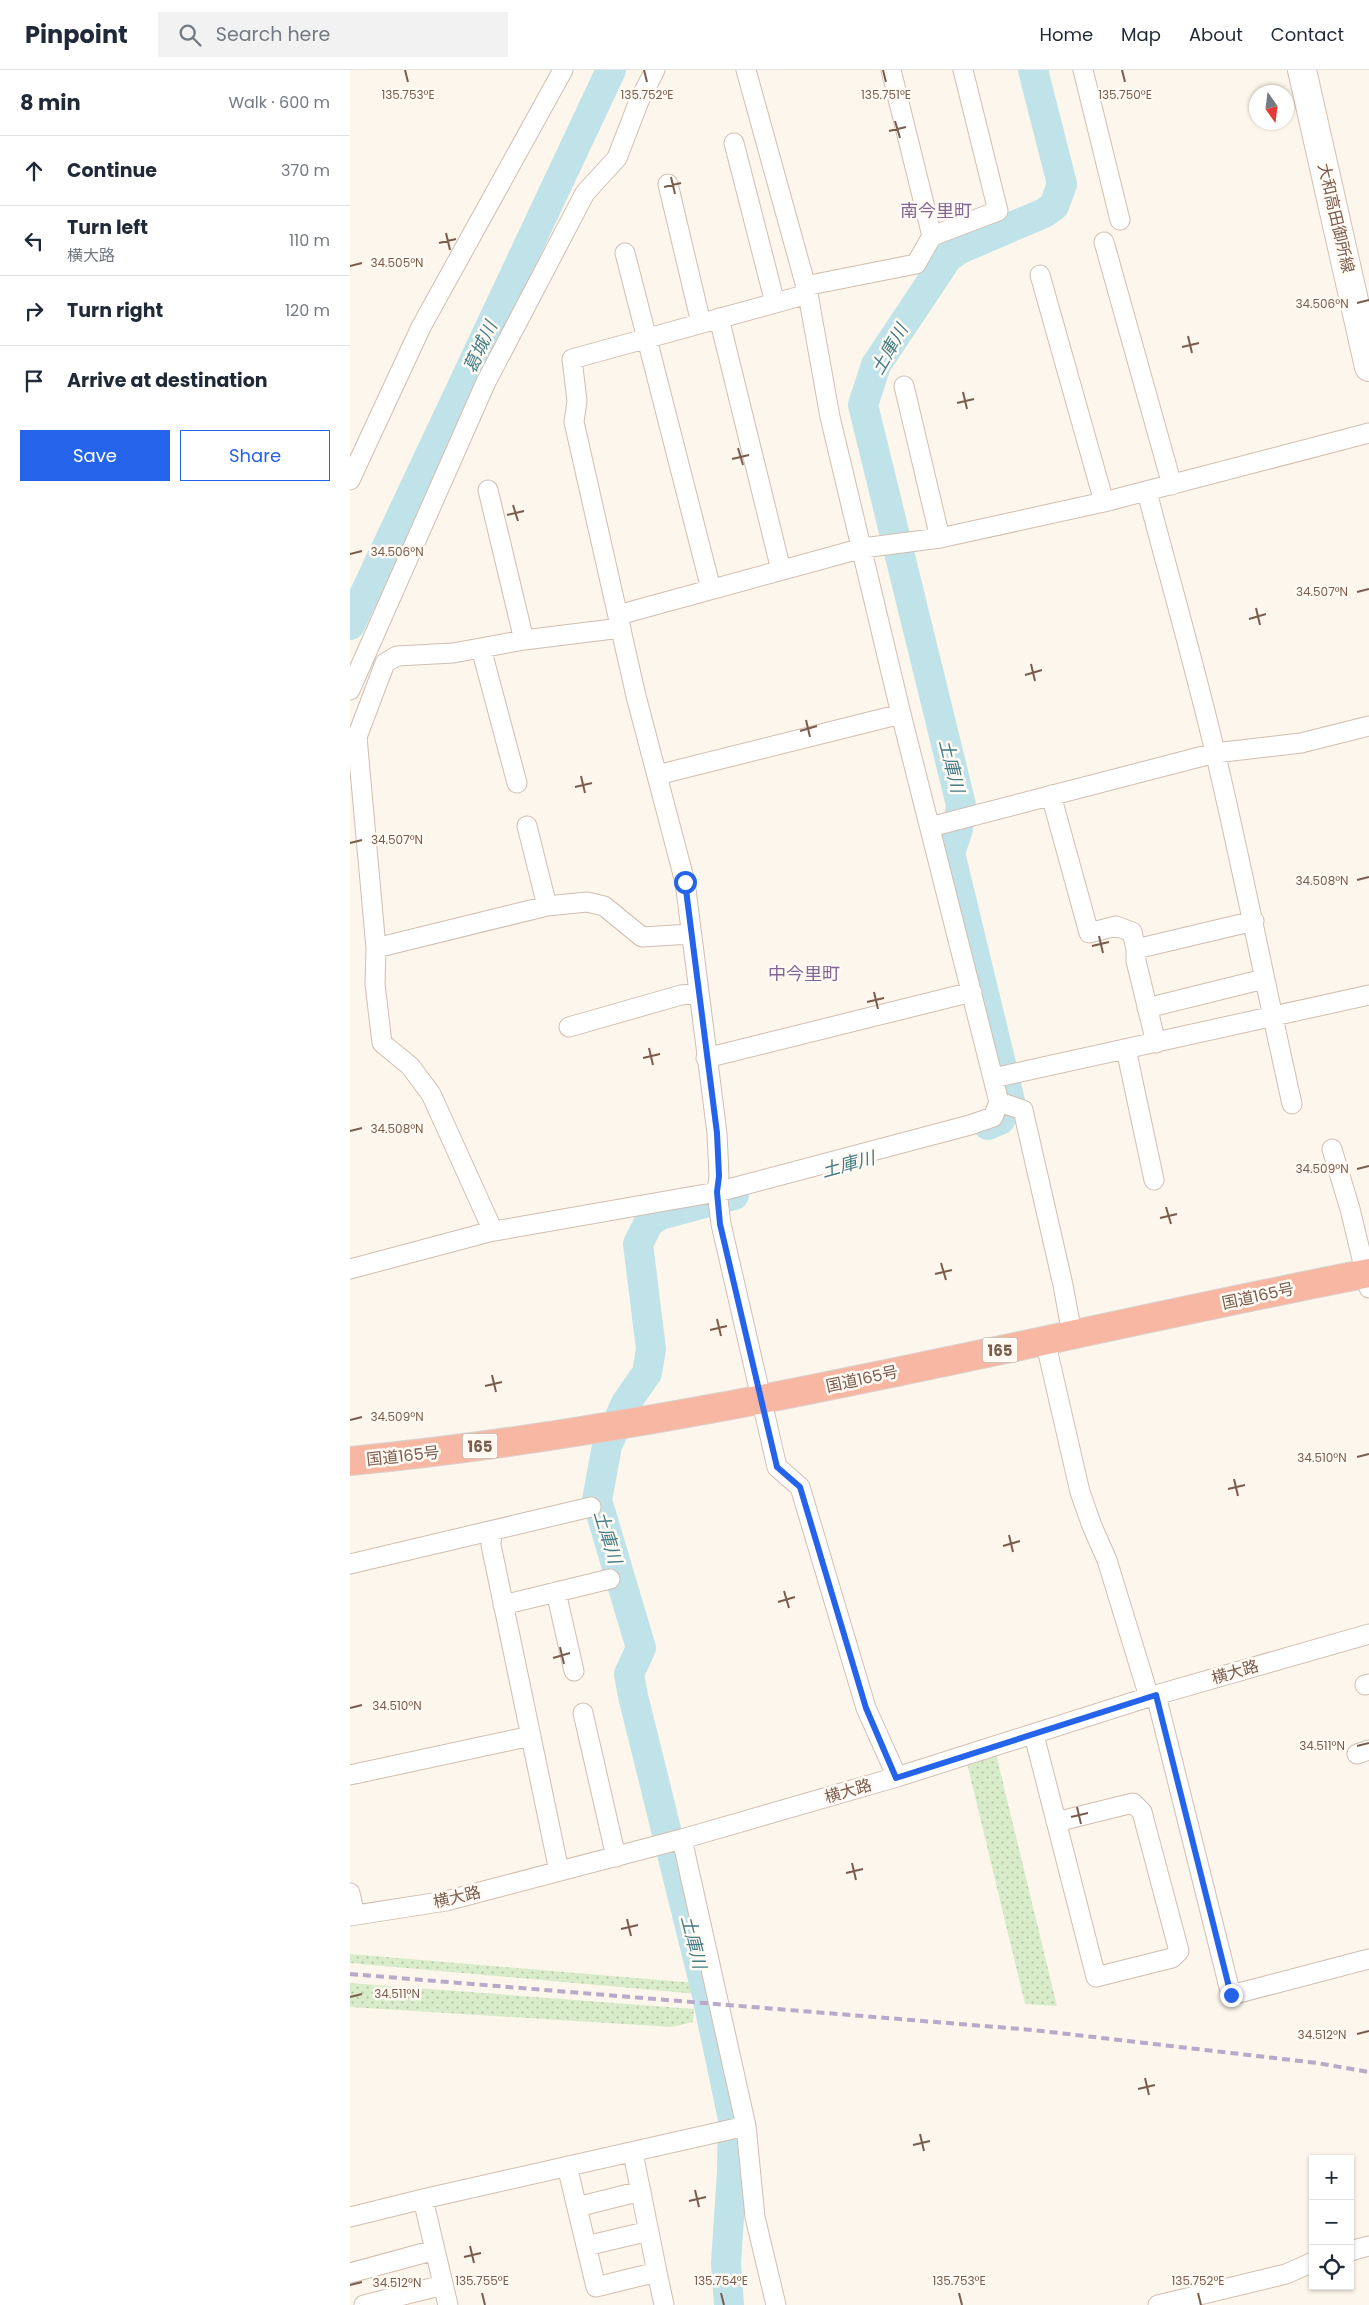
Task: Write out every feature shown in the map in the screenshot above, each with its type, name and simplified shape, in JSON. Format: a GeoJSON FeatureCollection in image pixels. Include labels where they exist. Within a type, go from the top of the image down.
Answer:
{"type":"FeatureCollection","features":[{"type":"Feature","properties":{"kind":"highway","name":"国道165号"},"geometry":{"type":"LineString","coordinates":[[350,1461],[427,1454],[619,1425],[762,1400],[1072,1334],[1368,1278]]}},
{"type":"Feature","properties":{"kind":"main road","name":"大和高田御所線"},"geometry":{"type":"LineString","coordinates":[[1302,70],[1369,367]]}},
{"type":"Feature","properties":{"kind":"street"},"geometry":{"type":"LineString","coordinates":[[350,480],[421,327],[563,70]]}},
{"type":"Feature","properties":{"kind":"street"},"geometry":{"type":"LineString","coordinates":[[350,690],[486,382],[585,193],[617,158],[639,101],[655,70]]}},
{"type":"Feature","properties":{"kind":"street"},"geometry":{"type":"LineString","coordinates":[[746,70],[806,290],[830,417],[993,1078],[1006,1104],[1023,1110],[1063,1285],[1072,1334]]}},
{"type":"Feature","properties":{"kind":"street"},"geometry":{"type":"LineString","coordinates":[[891,70],[932,236]]}},
{"type":"Feature","properties":{"kind":"street"},"geometry":{"type":"LineString","coordinates":[[896,1778],[866,1708],[800,1487],[777,1467],[720,1224],[717,1192],[719,1176],[717,1133],[685,882],[619,621],[574,422],[577,401],[572,359],[775,303],[806,290],[916,264],[932,236],[998,211],[962,70]]}},
{"type":"Feature","properties":{"kind":"street"},"geometry":{"type":"LineString","coordinates":[[1083,70],[1120,220]]}},
{"type":"Feature","properties":{"kind":"street"},"geometry":{"type":"LineString","coordinates":[[734,143],[775,303]]}},
{"type":"Feature","properties":{"kind":"street"},"geometry":{"type":"LineString","coordinates":[[668,184],[710,321],[781,570]]}},
{"type":"Feature","properties":{"kind":"street"},"geometry":{"type":"LineString","coordinates":[[1104,242],[1172,485]]}},
{"type":"Feature","properties":{"kind":"street"},"geometry":{"type":"LineString","coordinates":[[624,253],[711,589]]}},
{"type":"Feature","properties":{"kind":"street"},"geometry":{"type":"LineString","coordinates":[[1040,275],[1104,502]]}},
{"type":"Feature","properties":{"kind":"street"},"geometry":{"type":"LineString","coordinates":[[904,386],[940,538]]}},
{"type":"Feature","properties":{"kind":"street"},"geometry":{"type":"LineString","coordinates":[[493,1231],[431,1094],[410,1066],[382,1043],[375,984],[376,948],[357,737],[384,663],[397,656],[453,653],[619,621],[711,589],[863,548],[940,538],[1104,502],[1369,433]]}},
{"type":"Feature","properties":{"kind":"street"},"geometry":{"type":"LineString","coordinates":[[488,490],[524,640]]}},
{"type":"Feature","properties":{"kind":"street"},"geometry":{"type":"LineString","coordinates":[[1147,492],[1215,753],[1254,921],[1264,979],[1292,1104]]}},
{"type":"Feature","properties":{"kind":"street"},"geometry":{"type":"LineString","coordinates":[[481,648],[517,783]]}},
{"type":"Feature","properties":{"kind":"street"},"geometry":{"type":"LineString","coordinates":[[657,775],[902,714]]}},
{"type":"Feature","properties":{"kind":"street"},"geometry":{"type":"LineString","coordinates":[[930,827],[1215,753],[1248,751],[1301,743],[1369,726]]}},
{"type":"Feature","properties":{"kind":"street"},"geometry":{"type":"LineString","coordinates":[[1051,795],[1089,933],[1116,926],[1132,932],[1136,949],[1136,961],[1156,1043]]}},
{"type":"Feature","properties":{"kind":"street"},"geometry":{"type":"LineString","coordinates":[[527,826],[547,906]]}},
{"type":"Feature","properties":{"kind":"street"},"geometry":{"type":"LineString","coordinates":[[376,948],[547,906],[587,902],[604,906],[642,937],[691,934]]}},
{"type":"Feature","properties":{"kind":"street"},"geometry":{"type":"LineString","coordinates":[[1136,949],[1254,921]]}},
{"type":"Feature","properties":{"kind":"street"},"geometry":{"type":"LineString","coordinates":[[1147,1008],[1264,979]]}},
{"type":"Feature","properties":{"kind":"street"},"geometry":{"type":"LineString","coordinates":[[706,1058],[972,992]]}},
{"type":"Feature","properties":{"kind":"street"},"geometry":{"type":"LineString","coordinates":[[569,1027],[681,996],[699,993]]}},
{"type":"Feature","properties":{"kind":"street"},"geometry":{"type":"LineString","coordinates":[[993,1078],[1273,1017],[1368,1001]]}},
{"type":"Feature","properties":{"kind":"street"},"geometry":{"type":"LineString","coordinates":[[1126,1049],[1154,1180]]}},
{"type":"Feature","properties":{"kind":"street"},"geometry":{"type":"LineString","coordinates":[[350,1269],[493,1231],[717,1192],[970,1125],[993,1117],[1006,1104]]}},
{"type":"Feature","properties":{"kind":"street"},"geometry":{"type":"LineString","coordinates":[[1332,1149],[1368,1278]]}},
{"type":"Feature","properties":{"kind":"street"},"geometry":{"type":"LineString","coordinates":[[1046,1340],[1080,1492],[1107,1560],[1152,1696],[1231,1995],[1369,1959]]}},
{"type":"Feature","properties":{"kind":"street"},"geometry":{"type":"LineString","coordinates":[[350,1564],[591,1507]]}},
{"type":"Feature","properties":{"kind":"street"},"geometry":{"type":"LineString","coordinates":[[492,1530],[491,1544],[559,1872]]}},
{"type":"Feature","properties":{"kind":"street"},"geometry":{"type":"LineString","coordinates":[[503,1605],[610,1578]]}},
{"type":"Feature","properties":{"kind":"street"},"geometry":{"type":"LineString","coordinates":[[556,1592],[574,1671]]}},
{"type":"Feature","properties":{"kind":"street","name":"横大路"},"geometry":{"type":"LineString","coordinates":[[352,1915],[446,1901],[674,1842],[896,1778],[1152,1696],[1369,1634]]}},
{"type":"Feature","properties":{"kind":"street"},"geometry":{"type":"LineString","coordinates":[[582,1713],[616,1857]]}},
{"type":"Feature","properties":{"kind":"street"},"geometry":{"type":"LineString","coordinates":[[1034,1735],[1056,1822],[1096,1977],[1172,1958],[1179,1951],[1142,1812],[1133,1803],[1056,1822]]}},
{"type":"Feature","properties":{"kind":"street"},"geometry":{"type":"LineString","coordinates":[[350,1776],[531,1736]]}},
{"type":"Feature","properties":{"kind":"street"},"geometry":{"type":"LineString","coordinates":[[674,1842],[755,2217],[776,2305]]}},
{"type":"Feature","properties":{"kind":"street"},"geometry":{"type":"LineString","coordinates":[[350,1893],[352,1915]]}},
{"type":"Feature","properties":{"kind":"street"},"geometry":{"type":"LineString","coordinates":[[350,2218],[423,2199],[567,2166],[634,2153],[737,2128]]}},
{"type":"Feature","properties":{"kind":"street"},"geometry":{"type":"LineString","coordinates":[[634,2153],[664,2305]]}},
{"type":"Feature","properties":{"kind":"street"},"geometry":{"type":"LineString","coordinates":[[567,2166],[596,2296],[657,2272]]}},
{"type":"Feature","properties":{"kind":"street"},"geometry":{"type":"LineString","coordinates":[[577,2207],[641,2191]]}},
{"type":"Feature","properties":{"kind":"street"},"geometry":{"type":"LineString","coordinates":[[423,2199],[448,2305]]}},
{"type":"Feature","properties":{"kind":"street"},"geometry":{"type":"LineString","coordinates":[[586,2246],[649,2231]]}},
{"type":"Feature","properties":{"kind":"street"},"geometry":{"type":"LineString","coordinates":[[1354,2250],[1369,2246]]}},
{"type":"Feature","properties":{"kind":"street"},"geometry":{"type":"LineString","coordinates":[[350,2273],[435,2250]]}},
{"type":"Feature","properties":{"kind":"street"},"geometry":{"type":"LineString","coordinates":[[1158,2305],[1286,2274],[1309,2264]]}},
{"type":"Feature","properties":{"kind":"street"},"geometry":{"type":"LineString","coordinates":[[364,2305],[443,2285]]}},
{"type":"Feature","properties":{"kind":"green space"},"geometry":{"type":"Polygon","coordinates":[[[996,1754],[1057,2006],[1025,2004],[967,1763],[996,1754]]]}},
{"type":"Feature","properties":{"kind":"green space"},"geometry":{"type":"Polygon","coordinates":[[[350,1954],[696,1983],[698,1994],[350,1963],[350,1954]]]}},
{"type":"Feature","properties":{"kind":"green space"},"geometry":{"type":"Polygon","coordinates":[[[350,1983],[694,2009],[693,2022],[672,2027],[350,2007],[350,1983]]]}},
{"type":"Feature","properties":{"kind":"waterway","name":"葛城川"},"geometry":{"type":"LineString","coordinates":[[350,625],[611,70]]}},
{"type":"Feature","properties":{"kind":"waterway","name":"土庫川"},"geometry":{"type":"LineString","coordinates":[[988,1125],[1000,1120],[1010,1101],[950,853],[958,829],[961,805],[863,405],[876,365],[948,257],[960,249],[1044,213],[1054,206],[1062,184],[1033,70]]}},
{"type":"Feature","properties":{"kind":"waterway","name":"土庫川"},"geometry":{"type":"LineString","coordinates":[[729,2305],[726,2263],[732,2172],[733,2119],[706,1991],[633,1696],[629,1674],[641,1648],[597,1500],[607,1446],[626,1403],[647,1373],[651,1349],[638,1244],[649,1222],[660,1215],[734,1195]]}},
{"type":"Feature","properties":{"kind":"railway"},"geometry":{"type":"LineString","coordinates":[[350,1974],[1033,2030],[1317,2063],[1369,2072]]}},
{"type":"Feature","properties":{"kind":"district","name":"南今里町"},"geometry":{"type":"Point","coordinates":[936,210]}},
{"type":"Feature","properties":{"kind":"district","name":"中今里町"},"geometry":{"type":"Point","coordinates":[804,973]}},
{"type":"Feature","properties":{"kind":"route"},"geometry":{"type":"LineString","coordinates":[[685,882],[717,1133],[719,1176],[717,1192],[720,1224],[777,1467],[800,1487],[866,1708],[896,1778],[1156,1695],[1231,1995]]}}]}
